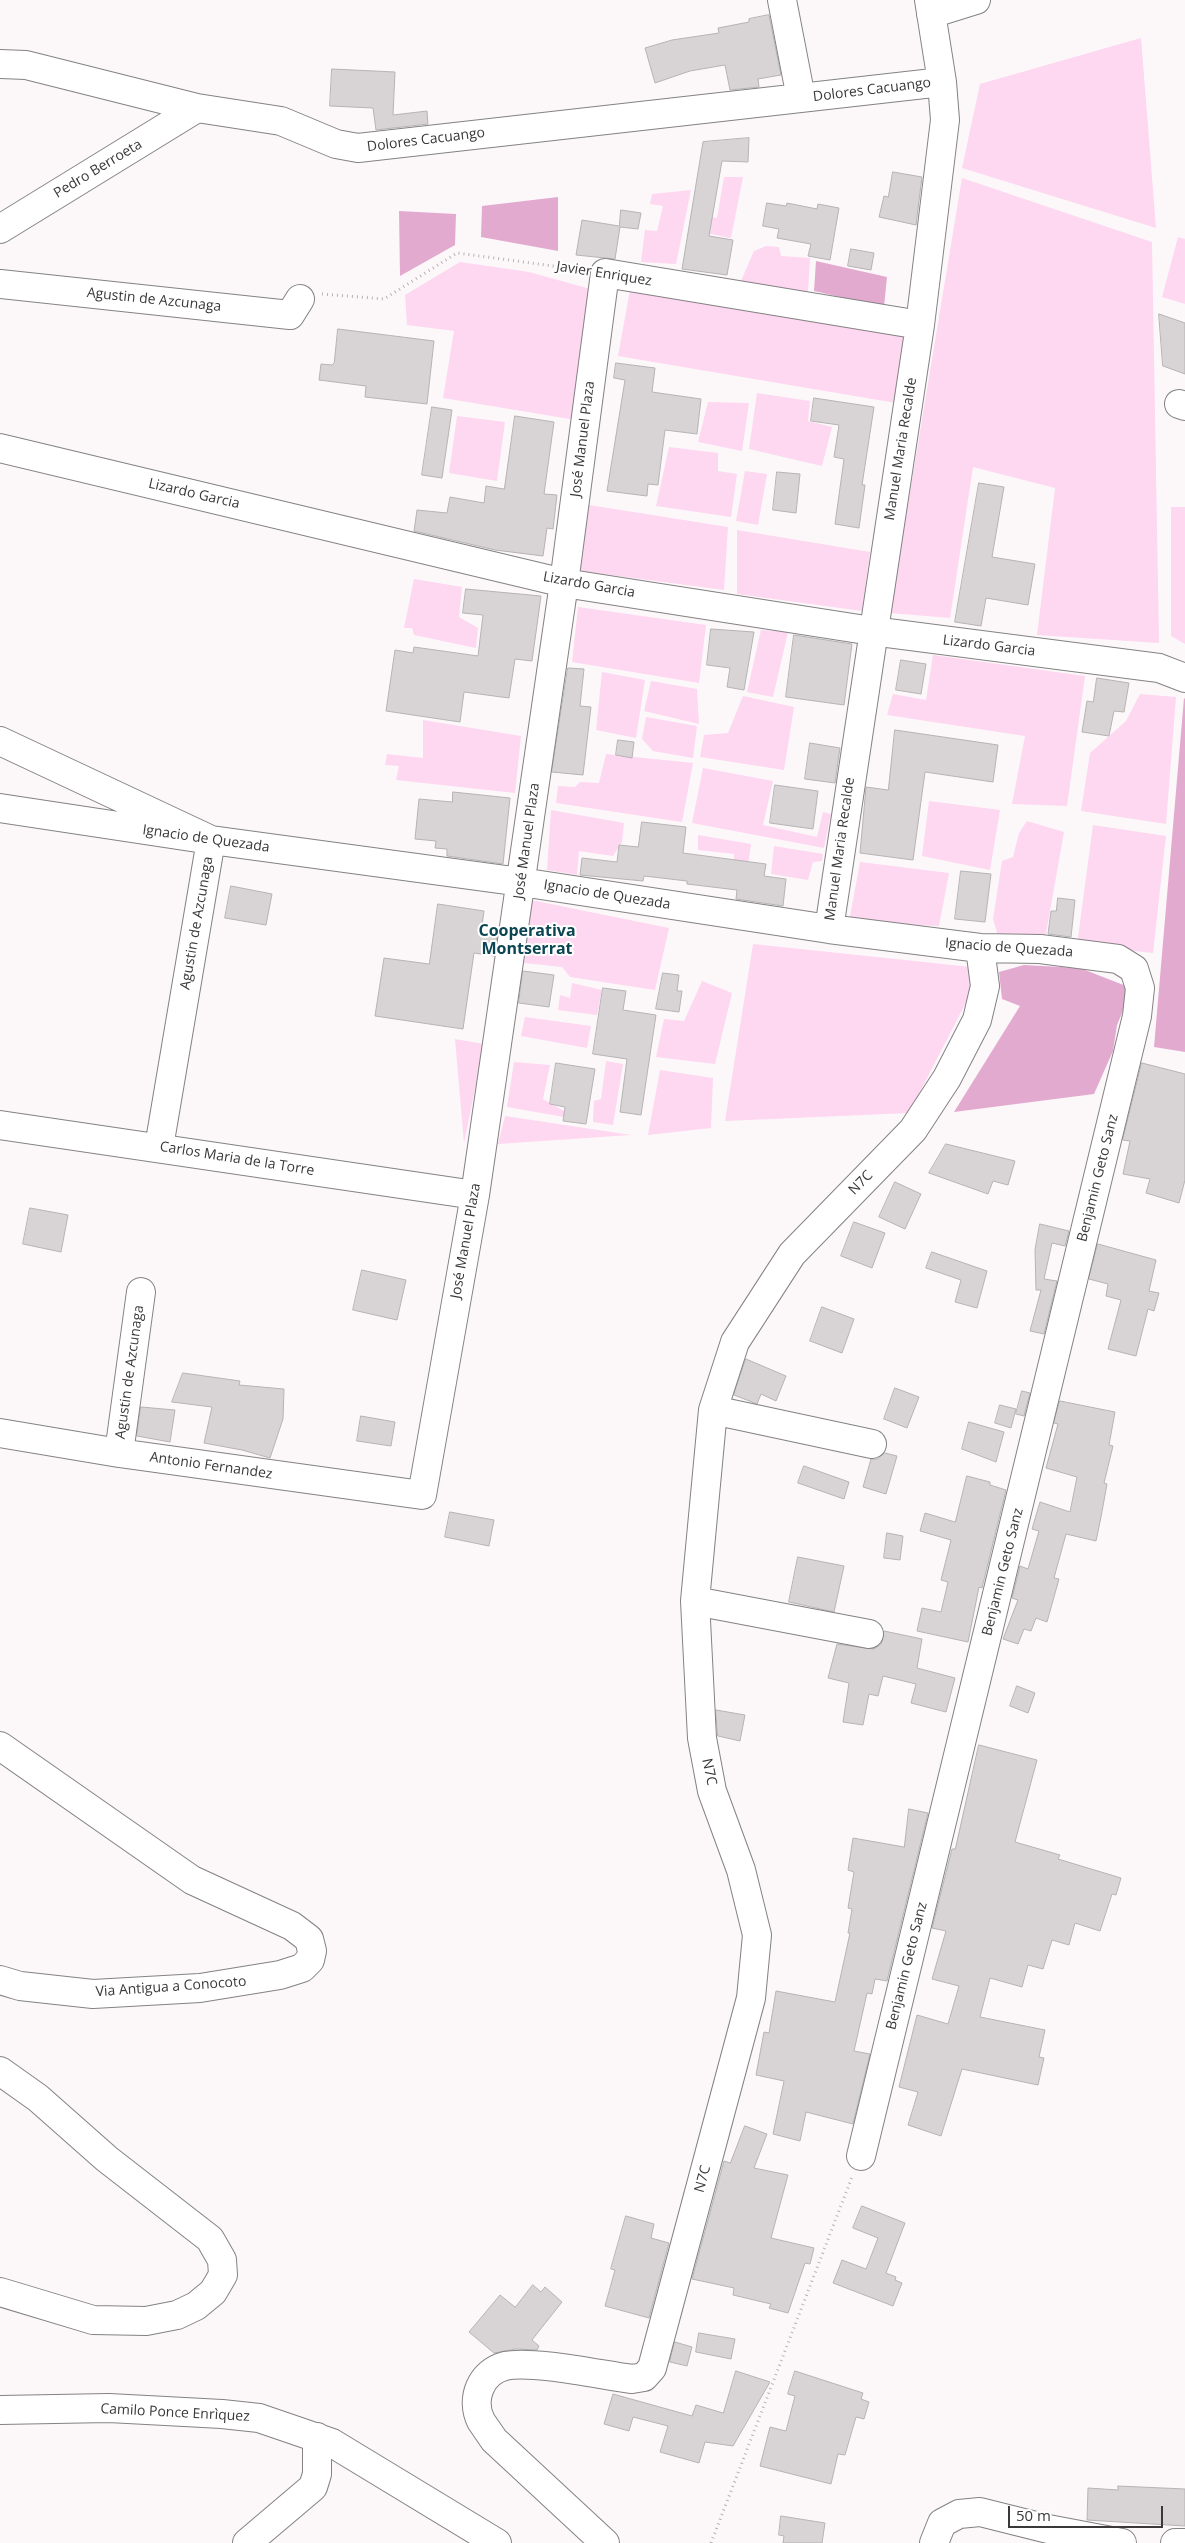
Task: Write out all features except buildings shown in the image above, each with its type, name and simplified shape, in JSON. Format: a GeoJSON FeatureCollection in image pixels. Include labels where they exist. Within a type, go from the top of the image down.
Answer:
{"type":"FeatureCollection","features":[{"type":"Feature","properties":{"kind":"street","name":"Dolores Cacuango"},"geometry":{"type":"LineString","coordinates":[[782,0],[802,98]]}},
{"type":"Feature","properties":{"kind":"street","name":"Manuel Maria Recalde"},"geometry":{"type":"LineString","coordinates":[[829,929],[872,630],[920,324],[944,120],[942,82],[930,7],[976,0]]}},
{"type":"Feature","properties":{"kind":"street","name":"Dolores Cacuango"},"geometry":{"type":"LineString","coordinates":[[0,64],[26,65],[197,108],[281,121],[336,144],[358,148],[942,82]]}},
{"type":"Feature","properties":{"kind":"street","name":"Pedro Berroeta"},"geometry":{"type":"LineString","coordinates":[[0,229],[197,108]]}},
{"type":"Feature","properties":{"kind":"street","name":"Javier Enriquez"},"geometry":{"type":"LineString","coordinates":[[604,273],[920,324]]}},
{"type":"Feature","properties":{"kind":"street","name":"José Manuel Plaza"},"geometry":{"type":"LineString","coordinates":[[422,1495],[474,1195],[521,882],[564,582],[604,273]]}},
{"type":"Feature","properties":{"kind":"street","name":"Agustin de Azcunaga"},"geometry":{"type":"LineString","coordinates":[[0,284],[290,315],[300,299]]}},
{"type":"Feature","properties":{"kind":"street","name":"Lizardo Garcia"},"geometry":{"type":"LineString","coordinates":[[0,448],[564,582],[872,630],[1159,668],[1185,678]]}},
{"type":"Feature","properties":{"kind":"street","name":"Agustin de Azcunaga"},"geometry":{"type":"LineString","coordinates":[[0,741],[211,840],[159,1147]]}},
{"type":"Feature","properties":{"kind":"street","name":"Ignacio de Quezada"},"geometry":{"type":"LineString","coordinates":[[0,808],[211,840],[521,882],[829,929],[980,948],[1040,949],[1118,959],[1134,969],[1140,988]]}},
{"type":"Feature","properties":{"kind":"street","name":"N7C"},"geometry":{"type":"LineString","coordinates":[[605,2543],[494,2440],[480,2419],[476,2394],[486,2375],[504,2366],[527,2365],[632,2379],[644,2377],[652,2368],[751,1998],[757,1935],[741,1870],[712,1791],[702,1738],[695,1601],[712,1410],[735,1342],[792,1254],[913,1130],[947,1078],[977,1020],[985,986],[980,948]]}},
{"type":"Feature","properties":{"kind":"street","name":"Benjamin Geto Sanz"},"geometry":{"type":"LineString","coordinates":[[861,2156],[1138,1016],[1140,988]]}},
{"type":"Feature","properties":{"kind":"street","name":"Carlos Maria de la Torre"},"geometry":{"type":"LineString","coordinates":[[0,1125],[474,1195]]}},
{"type":"Feature","properties":{"kind":"street","name":"Agustin de Azcunaga"},"geometry":{"type":"LineString","coordinates":[[119,1453],[141,1292]]}},
{"type":"Feature","properties":{"kind":"street"},"geometry":{"type":"LineString","coordinates":[[712,1410],[872,1444]]}},
{"type":"Feature","properties":{"kind":"street","name":"Antonio Fernandez"},"geometry":{"type":"LineString","coordinates":[[0,1433],[119,1453],[422,1495]]}},
{"type":"Feature","properties":{"kind":"street"},"geometry":{"type":"LineString","coordinates":[[695,1601],[869,1634]]}},
{"type":"Feature","properties":{"kind":"street","name":"Via Antigua a Conocoto"},"geometry":{"type":"LineString","coordinates":[[0,1746],[192,1880],[292,1926],[309,1939],[312,1951],[310,1960],[302,1968],[257,1981],[200,1988],[93,1994],[20,1986],[0,1980]]}},
{"type":"Feature","properties":{"kind":"street"},"geometry":{"type":"LineString","coordinates":[[0,2071],[38,2098],[107,2159],[210,2239],[222,2260],[223,2275],[213,2292],[196,2306],[177,2315],[146,2321],[93,2320],[0,2292]]}},
{"type":"Feature","properties":{"kind":"street","name":"Camilo Ponce Enrìquez"},"geometry":{"type":"LineString","coordinates":[[0,2410],[109,2408],[222,2414],[259,2418],[318,2437],[366,2461],[497,2543]]}},
{"type":"Feature","properties":{"kind":"street"},"geometry":{"type":"LineString","coordinates":[[248,2543],[313,2487],[317,2474],[318,2437]]}},
{"type":"Feature","properties":{"kind":"street"},"geometry":{"type":"LineString","coordinates":[[934,2543],[942,2523],[959,2514],[980,2512],[1048,2529],[1122,2543]]}},
{"type":"Feature","properties":{"kind":"street"},"geometry":{"type":"LineString","coordinates":[[1175,2543],[1185,2543]]}},
{"type":"Feature","properties":{"kind":"path","name":"Javier Enriquez"},"geometry":{"type":"LineString","coordinates":[[300,299],[316,294],[384,299],[457,253],[604,273]]}},
{"type":"Feature","properties":{"kind":"path"},"geometry":{"type":"LineString","coordinates":[[711,2543],[861,2156]]}},
{"type":"Feature","properties":{"kind":"shaded area"},"geometry":{"type":"Polygon","coordinates":[[[1141,38],[1156,228],[962,168],[980,84],[1141,38]]]}},
{"type":"Feature","properties":{"kind":"shaded area"},"geometry":{"type":"Polygon","coordinates":[[[724,177],[743,177],[731,238],[690,230],[693,214],[717,218],[724,177]]]}},
{"type":"Feature","properties":{"kind":"shaded area"},"geometry":{"type":"Polygon","coordinates":[[[962,178],[1152,242],[1159,643],[1037,635],[1055,488],[973,467],[950,618],[890,613],[962,178]]]}},
{"type":"Feature","properties":{"kind":"shaded area"},"geometry":{"type":"Polygon","coordinates":[[[691,190],[676,264],[641,262],[645,230],[657,231],[663,206],[650,204],[652,194],[691,190]]]}},
{"type":"Feature","properties":{"kind":"shaded area"},"geometry":{"type":"Polygon","coordinates":[[[558,197],[558,251],[481,237],[482,206],[558,197]]]}},
{"type":"Feature","properties":{"kind":"shaded area"},"geometry":{"type":"Polygon","coordinates":[[[399,211],[456,214],[455,245],[400,276],[399,211]]]}},
{"type":"Feature","properties":{"kind":"shaded area"},"geometry":{"type":"Polygon","coordinates":[[[1178,237],[1185,239],[1185,304],[1162,297],[1178,237]]]}},
{"type":"Feature","properties":{"kind":"shaded area"},"geometry":{"type":"Polygon","coordinates":[[[766,246],[779,247],[781,256],[810,258],[808,292],[740,283],[754,251],[766,246]]]}},
{"type":"Feature","properties":{"kind":"shaded area"},"geometry":{"type":"Polygon","coordinates":[[[816,261],[887,277],[884,307],[814,291],[816,261]]]}},
{"type":"Feature","properties":{"kind":"shaded area"},"geometry":{"type":"Polygon","coordinates":[[[460,262],[529,272],[594,290],[576,420],[443,398],[454,331],[407,325],[405,295],[460,262]]]}},
{"type":"Feature","properties":{"kind":"shaded area"},"geometry":{"type":"Polygon","coordinates":[[[630,290],[905,336],[896,403],[618,356],[630,290]]]}},
{"type":"Feature","properties":{"kind":"shaded area"},"geometry":{"type":"Polygon","coordinates":[[[757,393],[810,401],[808,421],[832,427],[822,466],[749,449],[757,393]]]}},
{"type":"Feature","properties":{"kind":"shaded area"},"geometry":{"type":"Polygon","coordinates":[[[708,402],[749,403],[742,451],[698,442],[708,402]]]}},
{"type":"Feature","properties":{"kind":"shaded area"},"geometry":{"type":"Polygon","coordinates":[[[457,416],[505,422],[497,481],[449,473],[457,416]]]}},
{"type":"Feature","properties":{"kind":"shaded area"},"geometry":{"type":"Polygon","coordinates":[[[669,447],[718,453],[718,471],[737,474],[731,517],[656,506],[669,447]]]}},
{"type":"Feature","properties":{"kind":"shaded area"},"geometry":{"type":"Polygon","coordinates":[[[745,471],[767,474],[758,525],[736,521],[745,471]]]}},
{"type":"Feature","properties":{"kind":"shaded area"},"geometry":{"type":"Polygon","coordinates":[[[589,505],[728,527],[724,590],[580,571],[589,505]]]}},
{"type":"Feature","properties":{"kind":"shaded area"},"geometry":{"type":"Polygon","coordinates":[[[1171,507],[1185,507],[1185,644],[1171,636],[1171,507]]]}},
{"type":"Feature","properties":{"kind":"shaded area"},"geometry":{"type":"Polygon","coordinates":[[[737,530],[870,552],[862,611],[737,594],[737,530]]]}},
{"type":"Feature","properties":{"kind":"shaded area"},"geometry":{"type":"Polygon","coordinates":[[[414,579],[462,587],[459,617],[478,628],[476,648],[414,635],[412,628],[404,628],[414,579]]]}},
{"type":"Feature","properties":{"kind":"shaded area"},"geometry":{"type":"Polygon","coordinates":[[[578,607],[706,625],[699,683],[572,662],[578,607]]]}},
{"type":"Feature","properties":{"kind":"shaded area"},"geometry":{"type":"Polygon","coordinates":[[[761,630],[788,632],[773,697],[747,692],[761,630]]]}},
{"type":"Feature","properties":{"kind":"shaded area"},"geometry":{"type":"Polygon","coordinates":[[[933,655],[1085,676],[1067,806],[1012,804],[1025,736],[887,715],[893,694],[926,700],[933,655]]]}},
{"type":"Feature","properties":{"kind":"shaded area"},"geometry":{"type":"Polygon","coordinates":[[[602,672],[645,680],[636,738],[596,730],[602,672]]]}},
{"type":"Feature","properties":{"kind":"shaded area"},"geometry":{"type":"Polygon","coordinates":[[[651,681],[697,689],[699,724],[644,711],[651,681]]]}},
{"type":"Feature","properties":{"kind":"shaded area"},"geometry":{"type":"Polygon","coordinates":[[[1140,694],[1176,697],[1166,824],[1081,811],[1090,753],[1126,721],[1140,694]]]}},
{"type":"Feature","properties":{"kind":"shaded area"},"geometry":{"type":"Polygon","coordinates":[[[743,696],[794,707],[784,770],[700,757],[704,735],[728,733],[743,696]]]}},
{"type":"Feature","properties":{"kind":"shaded area"},"geometry":{"type":"Polygon","coordinates":[[[1185,699],[1185,1052],[1154,1047],[1185,699]]]}},
{"type":"Feature","properties":{"kind":"shaded area"},"geometry":{"type":"Polygon","coordinates":[[[646,717],[697,726],[693,758],[653,751],[642,739],[646,717]]]}},
{"type":"Feature","properties":{"kind":"shaded area"},"geometry":{"type":"Polygon","coordinates":[[[423,720],[521,736],[515,793],[396,780],[399,766],[385,765],[387,754],[423,758],[423,720]]]}},
{"type":"Feature","properties":{"kind":"shaded area"},"geometry":{"type":"Polygon","coordinates":[[[606,754],[693,763],[682,822],[556,803],[558,786],[575,787],[580,782],[599,783],[606,754]]]}},
{"type":"Feature","properties":{"kind":"shaded area"},"geometry":{"type":"Polygon","coordinates":[[[703,768],[773,781],[763,825],[817,837],[823,812],[831,814],[824,848],[692,823],[703,768]]]}},
{"type":"Feature","properties":{"kind":"shaded area"},"geometry":{"type":"Polygon","coordinates":[[[929,801],[1000,810],[990,870],[922,856],[929,801]]]}},
{"type":"Feature","properties":{"kind":"shaded area"},"geometry":{"type":"Polygon","coordinates":[[[551,810],[624,823],[622,842],[613,856],[579,851],[577,875],[547,870],[551,810]]]}},
{"type":"Feature","properties":{"kind":"shaded area"},"geometry":{"type":"Polygon","coordinates":[[[1027,821],[1064,832],[1045,939],[999,939],[993,919],[1002,861],[1013,857],[1019,833],[1027,821]]]}},
{"type":"Feature","properties":{"kind":"shaded area"},"geometry":{"type":"Polygon","coordinates":[[[1093,825],[1166,836],[1153,953],[1077,945],[1093,825]]]}},
{"type":"Feature","properties":{"kind":"shaded area"},"geometry":{"type":"Polygon","coordinates":[[[698,835],[751,844],[747,873],[733,871],[734,854],[698,850],[698,835]]]}},
{"type":"Feature","properties":{"kind":"shaded area"},"geometry":{"type":"Polygon","coordinates":[[[774,846],[823,854],[822,861],[813,862],[808,880],[771,874],[774,846]]]}},
{"type":"Feature","properties":{"kind":"shaded area"},"geometry":{"type":"Polygon","coordinates":[[[860,862],[949,873],[939,926],[849,922],[860,862]]]}},
{"type":"Feature","properties":{"kind":"shaded area"},"geometry":{"type":"Polygon","coordinates":[[[531,900],[669,928],[655,990],[570,977],[562,967],[524,963],[531,900]]]}},
{"type":"Feature","properties":{"kind":"shaded area"},"geometry":{"type":"Polygon","coordinates":[[[753,944],[971,967],[974,987],[909,1113],[725,1121],[753,944]]]}},
{"type":"Feature","properties":{"kind":"shaded area"},"geometry":{"type":"Polygon","coordinates":[[[1024,965],[1080,968],[1126,986],[1127,1001],[1117,1025],[1113,1051],[1094,1094],[954,1112],[1020,1006],[1002,999],[999,972],[1024,965]]]}},
{"type":"Feature","properties":{"kind":"shaded area"},"geometry":{"type":"Polygon","coordinates":[[[702,981],[732,993],[715,1064],[656,1057],[664,1019],[684,1021],[702,981]]]}},
{"type":"Feature","properties":{"kind":"shaded area"},"geometry":{"type":"Polygon","coordinates":[[[572,983],[602,990],[597,1015],[558,1010],[560,995],[570,998],[572,983]]]}},
{"type":"Feature","properties":{"kind":"shaded area"},"geometry":{"type":"Polygon","coordinates":[[[525,1017],[591,1026],[587,1048],[521,1036],[525,1017]]]}},
{"type":"Feature","properties":{"kind":"shaded area"},"geometry":{"type":"Polygon","coordinates":[[[455,1039],[484,1044],[464,1143],[455,1039]]]}},
{"type":"Feature","properties":{"kind":"shaded area"},"geometry":{"type":"Polygon","coordinates":[[[606,1061],[623,1064],[613,1125],[593,1122],[594,1101],[601,1099],[606,1061]]]}},
{"type":"Feature","properties":{"kind":"shaded area"},"geometry":{"type":"Polygon","coordinates":[[[514,1062],[550,1065],[543,1099],[564,1111],[564,1117],[507,1107],[514,1062]]]}},
{"type":"Feature","properties":{"kind":"shaded area"},"geometry":{"type":"Polygon","coordinates":[[[660,1070],[713,1078],[711,1128],[648,1135],[660,1070]]]}},
{"type":"Feature","properties":{"kind":"shaded area"},"geometry":{"type":"Polygon","coordinates":[[[505,1116],[631,1135],[498,1144],[505,1116]]]}},
{"type":"Feature","properties":{"kind":"district","name":"Cooperativa Montserrat"},"geometry":{"type":"Point","coordinates":[527,940]}}]}
